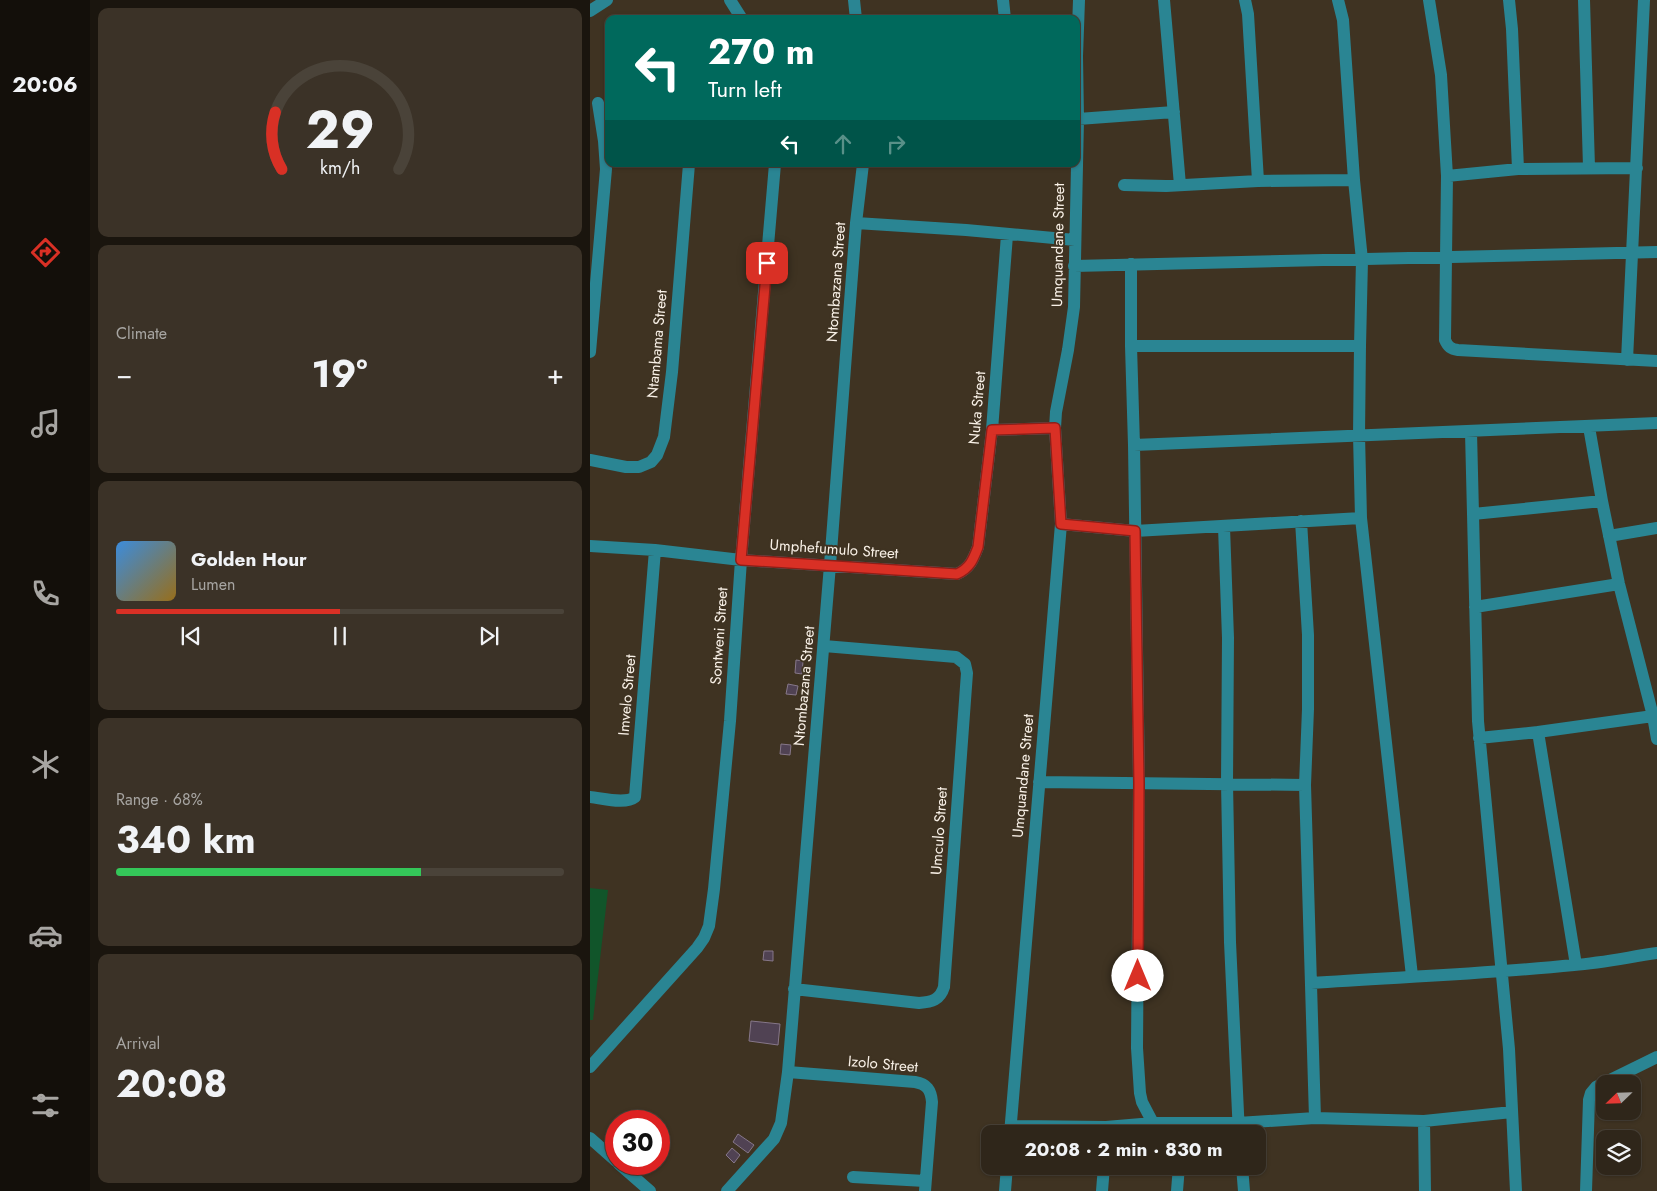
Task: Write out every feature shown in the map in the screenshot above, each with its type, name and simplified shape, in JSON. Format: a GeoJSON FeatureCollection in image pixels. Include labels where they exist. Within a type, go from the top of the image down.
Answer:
{"type":"FeatureCollection","features":[{"type":"Feature","properties":{"kind":"street"},"geometry":{"type":"LineString","coordinates":[[590,11],[607,0]]}},
{"type":"Feature","properties":{"kind":"street"},"geometry":{"type":"LineString","coordinates":[[730,0],[739,15]]}},
{"type":"Feature","properties":{"kind":"street"},"geometry":{"type":"LineString","coordinates":[[854,0],[856,15]]}},
{"type":"Feature","properties":{"kind":"street"},"geometry":{"type":"LineString","coordinates":[[1003,0],[1005,15]]}},
{"type":"Feature","properties":{"kind":"street","name":"Umquandane Street"},"geometry":{"type":"LineString","coordinates":[[1078,15],[1079,0]]}},
{"type":"Feature","properties":{"kind":"street"},"geometry":{"type":"LineString","coordinates":[[1164,0],[1180,185]]}},
{"type":"Feature","properties":{"kind":"street"},"geometry":{"type":"LineString","coordinates":[[1245,0],[1258,181]]}},
{"type":"Feature","properties":{"kind":"street"},"geometry":{"type":"LineString","coordinates":[[1338,0],[1343,20],[1354,180],[1362,260],[1359,435],[1361,518],[1412,976]]}},
{"type":"Feature","properties":{"kind":"street"},"geometry":{"type":"LineString","coordinates":[[1429,0],[1441,75],[1447,176],[1445,340],[1447,346],[1452,350],[1657,361]]}},
{"type":"Feature","properties":{"kind":"street"},"geometry":{"type":"LineString","coordinates":[[1509,0],[1518,170]]}},
{"type":"Feature","properties":{"kind":"street"},"geometry":{"type":"LineString","coordinates":[[1584,0],[1589,168]]}},
{"type":"Feature","properties":{"kind":"street"},"geometry":{"type":"LineString","coordinates":[[1628,360],[1644,0]]}},
{"type":"Feature","properties":{"kind":"street"},"geometry":{"type":"LineString","coordinates":[[599,102],[605,155]]}},
{"type":"Feature","properties":{"kind":"street"},"geometry":{"type":"LineString","coordinates":[[1080,119],[1174,112]]}},
{"type":"Feature","properties":{"kind":"street"},"geometry":{"type":"LineString","coordinates":[[590,352],[606,167]]}},
{"type":"Feature","properties":{"kind":"street","name":"Ntambama Street"},"geometry":{"type":"LineString","coordinates":[[590,460],[626,467],[639,467],[651,462],[657,455],[664,437],[672,372],[689,167]]}},
{"type":"Feature","properties":{"kind":"street","name":"Sontweni Street"},"geometry":{"type":"LineString","coordinates":[[590,1066],[697,948],[709,926],[730,721],[741,560],[775,167]]}},
{"type":"Feature","properties":{"kind":"street","name":"Ntombazana Street"},"geometry":{"type":"LineString","coordinates":[[727,1191],[779,1131],[788,1072],[824,646],[856,222],[863,167]]}},
{"type":"Feature","properties":{"kind":"street","name":"Umquandane Street"},"geometry":{"type":"LineString","coordinates":[[1010,1125],[1061,524],[1055,428],[1058,397],[1072,329],[1074,307],[1077,167]]}},
{"type":"Feature","properties":{"kind":"street"},"geometry":{"type":"LineString","coordinates":[[1447,176],[1518,170],[1637,168]]}},
{"type":"Feature","properties":{"kind":"street"},"geometry":{"type":"LineString","coordinates":[[1124,185],[1354,180]]}},
{"type":"Feature","properties":{"kind":"street"},"geometry":{"type":"LineString","coordinates":[[856,222],[1075,240]]}},
{"type":"Feature","properties":{"kind":"street","name":"Nuka Street"},"geometry":{"type":"LineString","coordinates":[[957,574],[973,561],[978,547],[992,430],[1008,235]]}},
{"type":"Feature","properties":{"kind":"street"},"geometry":{"type":"LineString","coordinates":[[1074,266],[1657,252]]}},
{"type":"Feature","properties":{"kind":"street"},"geometry":{"type":"LineString","coordinates":[[1131,264],[1139,783],[1138,1082],[1142,1102],[1153,1123]]}},
{"type":"Feature","properties":{"kind":"street"},"geometry":{"type":"LineString","coordinates":[[1131,346],[1360,346]]}},
{"type":"Feature","properties":{"kind":"street"},"geometry":{"type":"LineString","coordinates":[[1134,445],[1657,423]]}},
{"type":"Feature","properties":{"kind":"street"},"geometry":{"type":"LineString","coordinates":[[1589,427],[1619,584],[1653,716],[1657,739]]}},
{"type":"Feature","properties":{"kind":"street"},"geometry":{"type":"LineString","coordinates":[[992,430],[1055,428]]}},
{"type":"Feature","properties":{"kind":"street"},"geometry":{"type":"LineString","coordinates":[[1471,432],[1479,738],[1503,972],[1516,1191]]}},
{"type":"Feature","properties":{"kind":"street"},"geometry":{"type":"LineString","coordinates":[[1472,514],[1602,501]]}},
{"type":"Feature","properties":{"kind":"street"},"geometry":{"type":"LineString","coordinates":[[1061,524],[1135,531],[1361,518]]}},
{"type":"Feature","properties":{"kind":"street"},"geometry":{"type":"LineString","coordinates":[[1301,522],[1308,635],[1306,785],[1315,1118]]}},
{"type":"Feature","properties":{"kind":"street"},"geometry":{"type":"LineString","coordinates":[[1224,527],[1228,638],[1227,783],[1230,942],[1239,1125]]}},
{"type":"Feature","properties":{"kind":"street"},"geometry":{"type":"LineString","coordinates":[[1609,536],[1657,528]]}},
{"type":"Feature","properties":{"kind":"street","name":"Umphefumulo Street"},"geometry":{"type":"LineString","coordinates":[[590,546],[655,550],[741,560],[957,574]]}},
{"type":"Feature","properties":{"kind":"street","name":"Imvelo Street"},"geometry":{"type":"LineString","coordinates":[[590,797],[631,800],[635,796],[655,550]]}},
{"type":"Feature","properties":{"kind":"street"},"geometry":{"type":"LineString","coordinates":[[1475,607],[1619,584]]}},
{"type":"Feature","properties":{"kind":"street","name":"Umculo Street"},"geometry":{"type":"LineString","coordinates":[[794,989],[919,1003],[936,1000],[944,987],[966,682],[965,664],[956,656],[824,646]]}},
{"type":"Feature","properties":{"kind":"street"},"geometry":{"type":"LineString","coordinates":[[1479,738],[1653,716]]}},
{"type":"Feature","properties":{"kind":"street"},"geometry":{"type":"LineString","coordinates":[[1538,732],[1576,965]]}},
{"type":"Feature","properties":{"kind":"street"},"geometry":{"type":"LineString","coordinates":[[1039,782],[1306,785]]}},
{"type":"Feature","properties":{"kind":"street"},"geometry":{"type":"LineString","coordinates":[[1311,983],[1503,972],[1576,965],[1657,954]]}},
{"type":"Feature","properties":{"kind":"street"},"geometry":{"type":"LineString","coordinates":[[1586,1191],[1588,1113],[1591,1093],[1596,1087],[1657,1057]]}},
{"type":"Feature","properties":{"kind":"street","name":"Izolo Street"},"geometry":{"type":"LineString","coordinates":[[788,1072],[923,1083],[931,1094],[932,1102],[925,1186]]}},
{"type":"Feature","properties":{"kind":"street","name":"Umquandane Street"},"geometry":{"type":"LineString","coordinates":[[1262,1125],[1315,1118],[1424,1121],[1512,1112]]}},
{"type":"Feature","properties":{"kind":"street"},"geometry":{"type":"LineString","coordinates":[[1424,1121],[1425,1191]]}},
{"type":"Feature","properties":{"kind":"street","name":"Umquandane Street"},"geometry":{"type":"LineString","coordinates":[[1140,1125],[1153,1123],[1163,1125]]}},
{"type":"Feature","properties":{"kind":"street"},"geometry":{"type":"LineString","coordinates":[[590,1138],[605,1151]]}},
{"type":"Feature","properties":{"kind":"street"},"geometry":{"type":"LineString","coordinates":[[632,1175],[650,1191]]}},
{"type":"Feature","properties":{"kind":"street"},"geometry":{"type":"LineString","coordinates":[[1005,1191],[1006,1175]]}},
{"type":"Feature","properties":{"kind":"street"},"geometry":{"type":"LineString","coordinates":[[1102,1191],[1103,1175]]}},
{"type":"Feature","properties":{"kind":"street"},"geometry":{"type":"LineString","coordinates":[[1177,1191],[1178,1175]]}},
{"type":"Feature","properties":{"kind":"street"},"geometry":{"type":"LineString","coordinates":[[1243,1175],[1244,1191]]}},
{"type":"Feature","properties":{"kind":"street"},"geometry":{"type":"LineString","coordinates":[[852,1177],[925,1186]]}},
{"type":"Feature","properties":{"kind":"green space"},"geometry":{"type":"Polygon","coordinates":[[[590,888],[608,890],[593,1020],[590,1020],[590,888]]]}},
{"type":"Feature","properties":{"kind":"building"},"geometry":{"type":"Polygon","coordinates":[[[796,660],[803,661],[802,674],[795,673],[796,660]]]}},
{"type":"Feature","properties":{"kind":"building"},"geometry":{"type":"Polygon","coordinates":[[[788,684],[798,686],[796,695],[786,694],[788,684]]]}},
{"type":"Feature","properties":{"kind":"building"},"geometry":{"type":"Polygon","coordinates":[[[781,744],[791,745],[790,755],[780,754],[781,744]]]}},
{"type":"Feature","properties":{"kind":"building"},"geometry":{"type":"Polygon","coordinates":[[[764,951],[773,951],[773,961],[763,960],[764,951]]]}},
{"type":"Feature","properties":{"kind":"building"},"geometry":{"type":"Polygon","coordinates":[[[751,1021],[780,1024],[778,1045],[749,1041],[751,1021]]]}},
{"type":"Feature","properties":{"kind":"building"},"geometry":{"type":"Polygon","coordinates":[[[738,1134],[754,1145],[748,1153],[733,1142],[738,1134]]]}},
{"type":"Feature","properties":{"kind":"building"},"geometry":{"type":"Polygon","coordinates":[[[732,1148],[740,1155],[734,1163],[726,1155],[732,1148]]]}},
{"type":"Feature","properties":{"kind":"route"},"geometry":{"type":"LineString","coordinates":[[767,263],[741,560],[957,574],[962,572],[973,561],[978,547],[992,430],[1055,428],[1061,524],[1135,531],[1139,783],[1138,976]]}}]}
